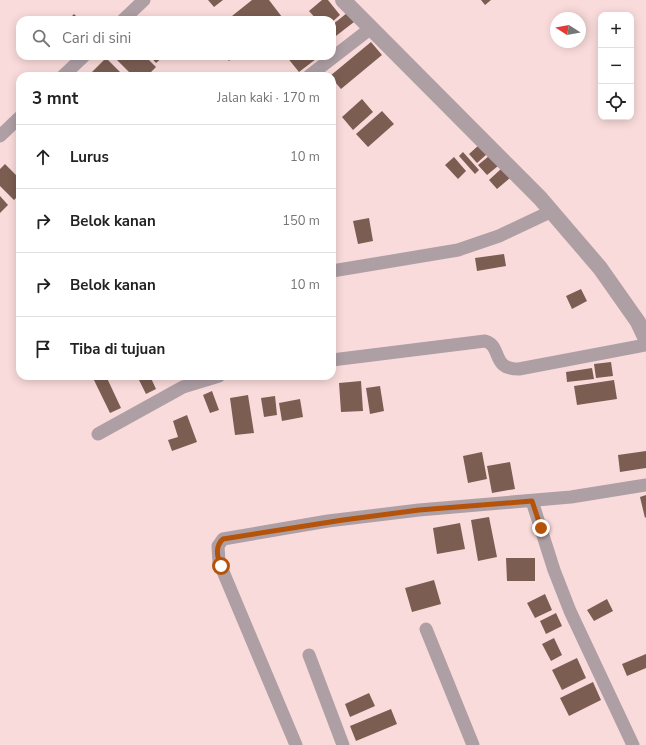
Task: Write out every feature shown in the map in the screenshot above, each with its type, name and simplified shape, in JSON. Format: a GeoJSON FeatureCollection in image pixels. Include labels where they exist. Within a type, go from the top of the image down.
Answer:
{"type":"FeatureCollection","features":[{"type":"Feature","properties":{"kind":"street"},"geometry":{"type":"LineString","coordinates":[[127,16],[144,0]]}},
{"type":"Feature","properties":{"kind":"street"},"geometry":{"type":"LineString","coordinates":[[343,0],[552,211],[600,268],[638,322],[646,339]]}},
{"type":"Feature","properties":{"kind":"street"},"geometry":{"type":"LineString","coordinates":[[336,55],[371,28]]}},
{"type":"Feature","properties":{"kind":"street"},"geometry":{"type":"LineString","coordinates":[[67,72],[80,60]]}},
{"type":"Feature","properties":{"kind":"street"},"geometry":{"type":"LineString","coordinates":[[314,72],[330,60]]}},
{"type":"Feature","properties":{"kind":"street"},"geometry":{"type":"LineString","coordinates":[[0,136],[16,121]]}},
{"type":"Feature","properties":{"kind":"street"},"geometry":{"type":"LineString","coordinates":[[336,270],[458,250],[499,236],[552,211]]}},
{"type":"Feature","properties":{"kind":"street"},"geometry":{"type":"LineString","coordinates":[[336,360],[485,341],[492,344],[502,365],[508,368],[519,369],[646,345]]}},
{"type":"Feature","properties":{"kind":"street"},"geometry":{"type":"LineString","coordinates":[[98,434],[183,387],[206,380]]}},
{"type":"Feature","properties":{"kind":"street"},"geometry":{"type":"LineString","coordinates":[[296,745],[219,562],[218,551],[223,539],[335,520],[419,510],[571,497],[646,485]]}},
{"type":"Feature","properties":{"kind":"street"},"geometry":{"type":"LineString","coordinates":[[532,501],[554,570],[570,611],[633,745]]}},
{"type":"Feature","properties":{"kind":"street"},"geometry":{"type":"LineString","coordinates":[[426,629],[472,745]]}},
{"type":"Feature","properties":{"kind":"street"},"geometry":{"type":"LineString","coordinates":[[309,655],[344,745]]}},
{"type":"Feature","properties":{"kind":"building"},"geometry":{"type":"Polygon","coordinates":[[[208,0],[223,0],[214,7],[208,0]]]}},
{"type":"Feature","properties":{"kind":"building"},"geometry":{"type":"Polygon","coordinates":[[[252,0],[269,0],[281,16],[232,16],[252,0]]]}},
{"type":"Feature","properties":{"kind":"building"},"geometry":{"type":"Polygon","coordinates":[[[322,0],[328,0],[340,15],[336,18],[336,16],[313,16],[309,11],[322,0]]]}},
{"type":"Feature","properties":{"kind":"building"},"geometry":{"type":"Polygon","coordinates":[[[481,0],[491,0],[485,5],[481,0]]]}},
{"type":"Feature","properties":{"kind":"building"},"geometry":{"type":"Polygon","coordinates":[[[347,13],[354,22],[336,36],[336,22],[347,13]]]}},
{"type":"Feature","properties":{"kind":"building"},"geometry":{"type":"Polygon","coordinates":[[[371,42],[382,55],[341,89],[336,83],[335,72],[371,42]]]}},
{"type":"Feature","properties":{"kind":"building"},"geometry":{"type":"Polygon","coordinates":[[[104,60],[108,60],[120,72],[92,72],[104,60]]]}},
{"type":"Feature","properties":{"kind":"building"},"geometry":{"type":"Polygon","coordinates":[[[117,60],[149,60],[156,67],[151,72],[129,72],[117,60]]]}},
{"type":"Feature","properties":{"kind":"building"},"geometry":{"type":"Polygon","coordinates":[[[289,60],[315,60],[299,72],[289,60]]]}},
{"type":"Feature","properties":{"kind":"building"},"geometry":{"type":"Polygon","coordinates":[[[362,99],[373,112],[353,130],[342,117],[362,99]]]}},
{"type":"Feature","properties":{"kind":"building"},"geometry":{"type":"Polygon","coordinates":[[[382,111],[394,124],[368,147],[356,134],[382,111]]]}},
{"type":"Feature","properties":{"kind":"building"},"geometry":{"type":"Polygon","coordinates":[[[479,145],[487,154],[477,163],[469,154],[479,145]]]}},
{"type":"Feature","properties":{"kind":"building"},"geometry":{"type":"Polygon","coordinates":[[[463,152],[479,170],[475,174],[459,156],[463,152]]]}},
{"type":"Feature","properties":{"kind":"building"},"geometry":{"type":"Polygon","coordinates":[[[489,156],[498,166],[487,175],[478,165],[489,156]]]}},
{"type":"Feature","properties":{"kind":"building"},"geometry":{"type":"Polygon","coordinates":[[[454,157],[466,171],[458,179],[445,165],[454,157]]]}},
{"type":"Feature","properties":{"kind":"building"},"geometry":{"type":"Polygon","coordinates":[[[5,164],[16,175],[16,198],[14,200],[0,186],[0,169],[5,164]]]}},
{"type":"Feature","properties":{"kind":"building"},"geometry":{"type":"Polygon","coordinates":[[[502,168],[510,178],[497,189],[489,180],[502,168]]]}},
{"type":"Feature","properties":{"kind":"building"},"geometry":{"type":"Polygon","coordinates":[[[0,196],[8,205],[0,213],[0,196]]]}},
{"type":"Feature","properties":{"kind":"building"},"geometry":{"type":"Polygon","coordinates":[[[369,218],[373,241],[358,244],[353,221],[369,218]]]}},
{"type":"Feature","properties":{"kind":"building"},"geometry":{"type":"Polygon","coordinates":[[[504,254],[506,266],[477,271],[475,258],[504,254]]]}},
{"type":"Feature","properties":{"kind":"building"},"geometry":{"type":"Polygon","coordinates":[[[581,289],[587,301],[572,309],[566,296],[581,289]]]}},
{"type":"Feature","properties":{"kind":"building"},"geometry":{"type":"Polygon","coordinates":[[[611,362],[613,376],[596,378],[594,364],[611,362]]]}},
{"type":"Feature","properties":{"kind":"building"},"geometry":{"type":"Polygon","coordinates":[[[592,368],[594,379],[567,382],[566,372],[592,368]]]}},
{"type":"Feature","properties":{"kind":"building"},"geometry":{"type":"Polygon","coordinates":[[[94,380],[108,380],[121,408],[110,413],[94,380]]]}},
{"type":"Feature","properties":{"kind":"building"},"geometry":{"type":"Polygon","coordinates":[[[139,380],[152,380],[156,389],[146,394],[139,380]]]}},
{"type":"Feature","properties":{"kind":"building"},"geometry":{"type":"Polygon","coordinates":[[[614,380],[617,399],[577,405],[574,386],[614,380]]]}},
{"type":"Feature","properties":{"kind":"building"},"geometry":{"type":"Polygon","coordinates":[[[361,381],[363,411],[341,412],[339,383],[361,381]]]}},
{"type":"Feature","properties":{"kind":"building"},"geometry":{"type":"Polygon","coordinates":[[[380,386],[384,411],[370,414],[366,388],[380,386]]]}},
{"type":"Feature","properties":{"kind":"building"},"geometry":{"type":"Polygon","coordinates":[[[212,391],[219,410],[210,413],[203,395],[212,391]]]}},
{"type":"Feature","properties":{"kind":"building"},"geometry":{"type":"Polygon","coordinates":[[[248,395],[254,433],[235,435],[230,398],[248,395]]]}},
{"type":"Feature","properties":{"kind":"building"},"geometry":{"type":"Polygon","coordinates":[[[275,396],[277,415],[264,417],[261,398],[275,396]]]}},
{"type":"Feature","properties":{"kind":"building"},"geometry":{"type":"Polygon","coordinates":[[[300,399],[303,417],[282,421],[279,403],[300,399]]]}},
{"type":"Feature","properties":{"kind":"building"},"geometry":{"type":"Polygon","coordinates":[[[187,415],[197,442],[172,451],[168,440],[178,437],[173,421],[187,415]]]}},
{"type":"Feature","properties":{"kind":"building"},"geometry":{"type":"Polygon","coordinates":[[[646,451],[646,468],[620,472],[618,455],[646,451]]]}},
{"type":"Feature","properties":{"kind":"building"},"geometry":{"type":"Polygon","coordinates":[[[482,452],[487,479],[468,483],[463,456],[482,452]]]}},
{"type":"Feature","properties":{"kind":"building"},"geometry":{"type":"Polygon","coordinates":[[[510,462],[515,489],[492,493],[487,466],[510,462]]]}},
{"type":"Feature","properties":{"kind":"building"},"geometry":{"type":"Polygon","coordinates":[[[646,495],[646,517],[645,518],[640,497],[646,495]]]}},
{"type":"Feature","properties":{"kind":"building"},"geometry":{"type":"Polygon","coordinates":[[[489,517],[497,557],[478,561],[471,520],[489,517]]]}},
{"type":"Feature","properties":{"kind":"building"},"geometry":{"type":"Polygon","coordinates":[[[460,523],[465,549],[437,554],[433,528],[460,523]]]}},
{"type":"Feature","properties":{"kind":"building"},"geometry":{"type":"Polygon","coordinates":[[[506,558],[535,558],[535,581],[507,581],[506,558]]]}},
{"type":"Feature","properties":{"kind":"building"},"geometry":{"type":"Polygon","coordinates":[[[434,580],[441,604],[412,612],[405,588],[434,580]]]}},
{"type":"Feature","properties":{"kind":"building"},"geometry":{"type":"Polygon","coordinates":[[[545,594],[552,610],[535,618],[527,603],[545,594]]]}},
{"type":"Feature","properties":{"kind":"building"},"geometry":{"type":"Polygon","coordinates":[[[607,599],[613,611],[594,621],[587,610],[607,599]]]}},
{"type":"Feature","properties":{"kind":"building"},"geometry":{"type":"Polygon","coordinates":[[[556,613],[562,626],[546,634],[540,621],[556,613]]]}},
{"type":"Feature","properties":{"kind":"building"},"geometry":{"type":"Polygon","coordinates":[[[554,638],[562,655],[551,661],[542,644],[554,638]]]}},
{"type":"Feature","properties":{"kind":"building"},"geometry":{"type":"Polygon","coordinates":[[[646,654],[646,668],[627,676],[622,664],[646,654]]]}},
{"type":"Feature","properties":{"kind":"building"},"geometry":{"type":"Polygon","coordinates":[[[577,658],[586,678],[562,690],[552,670],[577,658]]]}},
{"type":"Feature","properties":{"kind":"building"},"geometry":{"type":"Polygon","coordinates":[[[593,682],[601,700],[569,716],[560,698],[593,682]]]}},
{"type":"Feature","properties":{"kind":"building"},"geometry":{"type":"Polygon","coordinates":[[[369,693],[375,706],[350,717],[345,704],[369,693]]]}},
{"type":"Feature","properties":{"kind":"building"},"geometry":{"type":"Polygon","coordinates":[[[391,709],[397,724],[356,741],[350,726],[391,709]]]}},
{"type":"Feature","properties":{"kind":"route"},"geometry":{"type":"LineString","coordinates":[[221,566],[218,556],[218,546],[223,539],[328,521],[419,510],[532,501],[541,528]]}}]}
